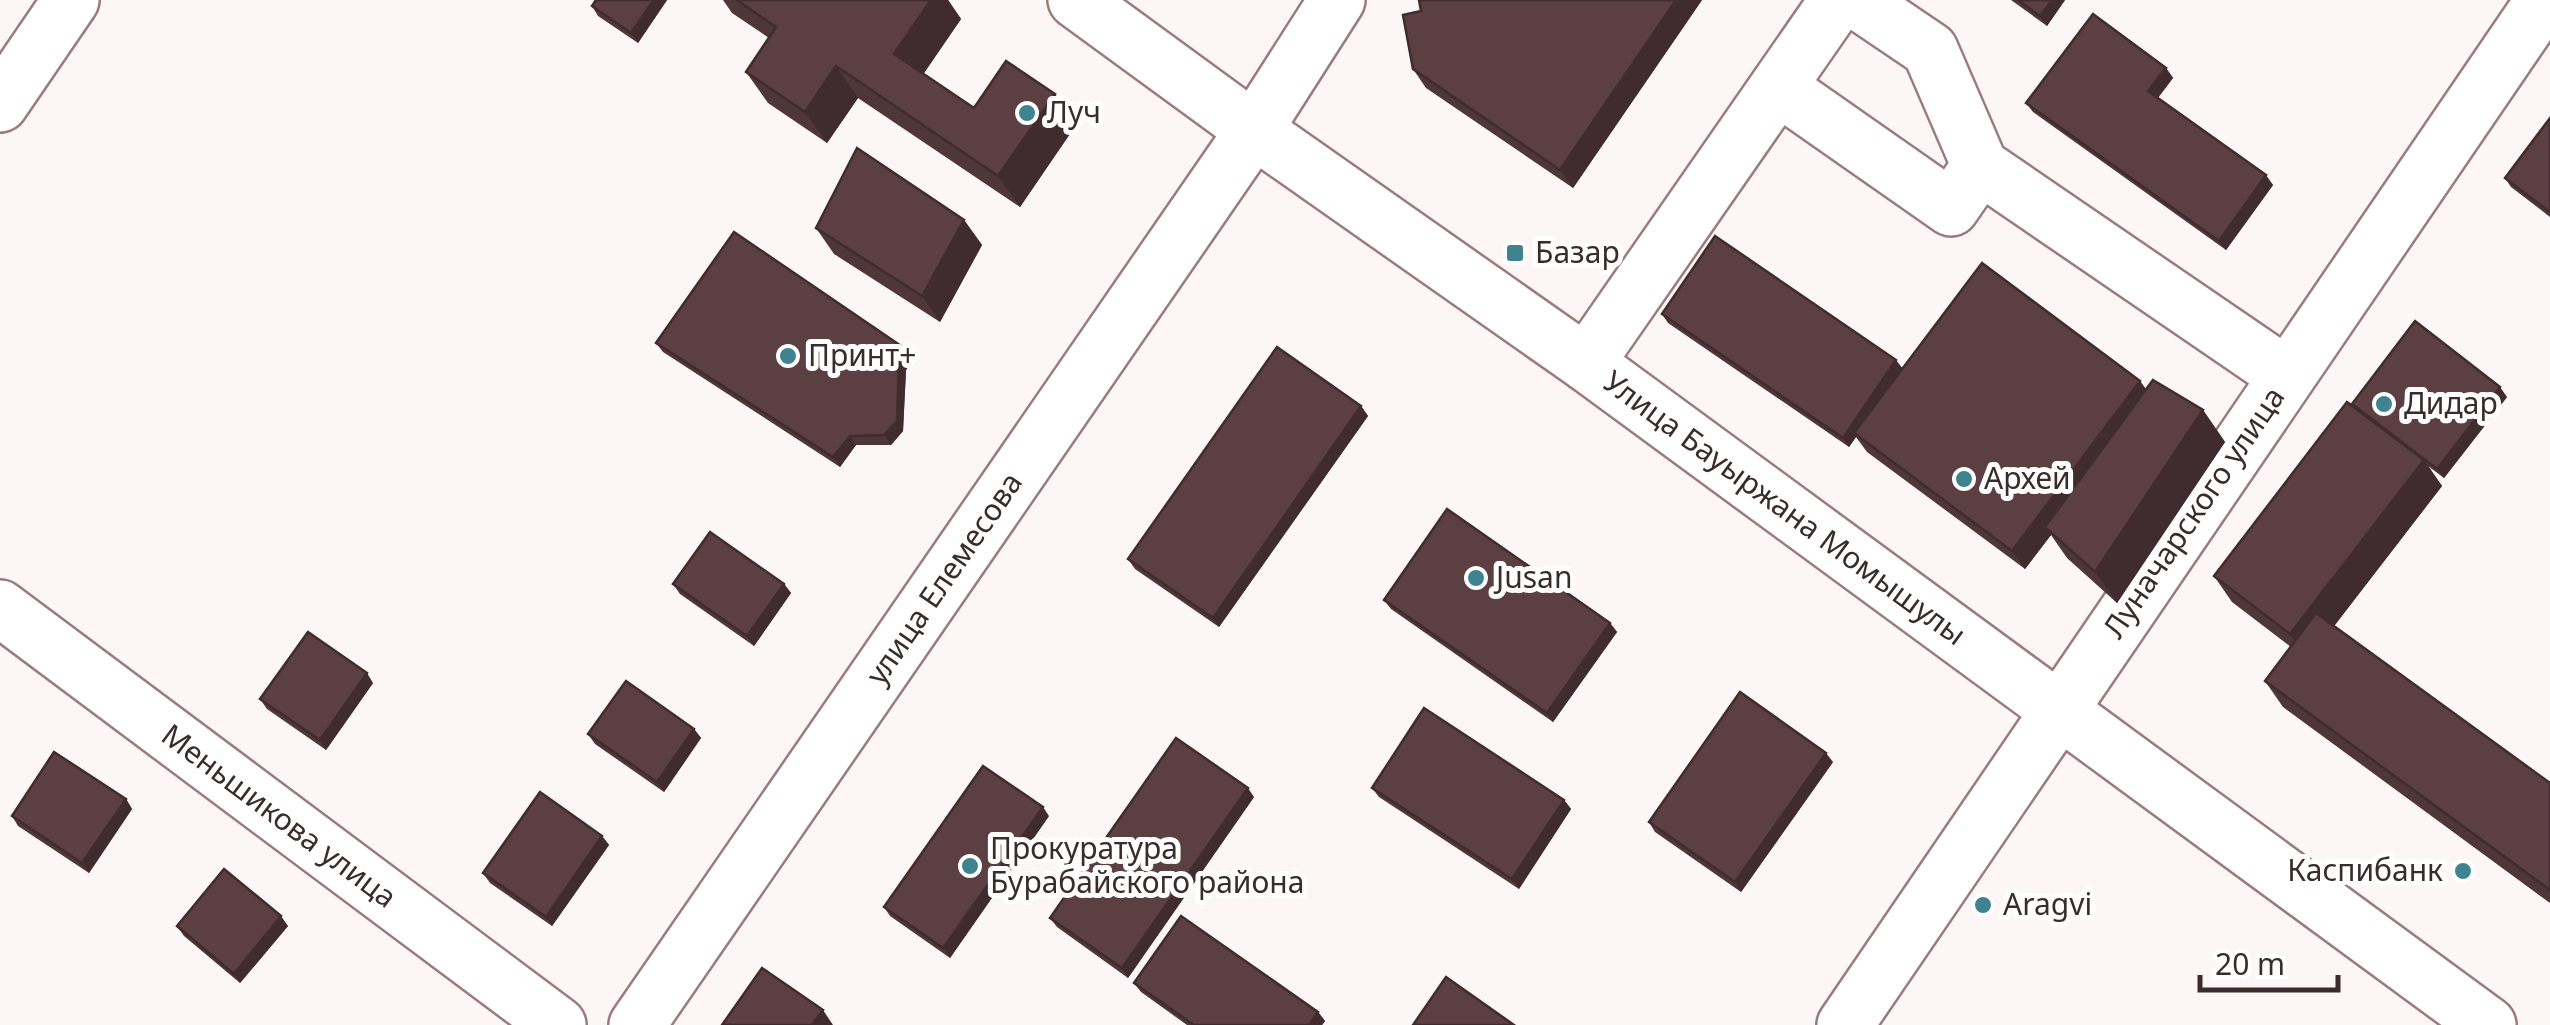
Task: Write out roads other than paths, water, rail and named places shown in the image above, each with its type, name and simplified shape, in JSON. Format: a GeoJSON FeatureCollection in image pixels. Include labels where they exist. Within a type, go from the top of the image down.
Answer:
{"type":"FeatureCollection","features":[{"type":"Feature","properties":{"kind":"street"},"geometry":{"type":"LineString","coordinates":[[0,104],[71,0]]}},
{"type":"Feature","properties":{"kind":"street","name":"Улица Бауыржана Момышулы"},"geometry":{"type":"LineString","coordinates":[[1076,0],[1586,363],[2488,1025]]}},
{"type":"Feature","properties":{"kind":"street","name":"улица Елемесова"},"geometry":{"type":"LineString","coordinates":[[637,1025],[1254,130],[1337,0]]}},
{"type":"Feature","properties":{"kind":"street"},"geometry":{"type":"LineString","coordinates":[[1586,363],[1838,0]]}},
{"type":"Feature","properties":{"kind":"street"},"geometry":{"type":"LineString","coordinates":[[1856,0],[1930,50],[1980,166],[2287,376]]}},
{"type":"Feature","properties":{"kind":"street","name":"Луначарского улица"},"geometry":{"type":"LineString","coordinates":[[1845,1025],[2544,0]]}},
{"type":"Feature","properties":{"kind":"street"},"geometry":{"type":"LineString","coordinates":[[1778,87],[1951,208],[1980,166]]}},
{"type":"Feature","properties":{"kind":"street","name":"Меньшикова улица"},"geometry":{"type":"LineString","coordinates":[[0,608],[558,1025]]}},
{"type":"Feature","properties":{"kind":"place","name":"Луч"},"geometry":{"type":"Point","coordinates":[1027,113]}},
{"type":"Feature","properties":{"kind":"place","name":"Базар"},"geometry":{"type":"Point","coordinates":[1515,253]}},
{"type":"Feature","properties":{"kind":"place","name":"Принт+"},"geometry":{"type":"Point","coordinates":[788,356]}},
{"type":"Feature","properties":{"kind":"place","name":"Дидар"},"geometry":{"type":"Point","coordinates":[2384,404]}},
{"type":"Feature","properties":{"kind":"place","name":"Архей"},"geometry":{"type":"Point","coordinates":[1964,479]}},
{"type":"Feature","properties":{"kind":"place","name":"Jusan"},"geometry":{"type":"Point","coordinates":[1476,578]}},
{"type":"Feature","properties":{"kind":"place","name":"Прокуратура Бурабайского района"},"geometry":{"type":"Point","coordinates":[970,866]}},
{"type":"Feature","properties":{"kind":"place","name":"Каспибанк"},"geometry":{"type":"Point","coordinates":[2463,871]}},
{"type":"Feature","properties":{"kind":"place","name":"Aragvi"},"geometry":{"type":"Point","coordinates":[1983,905]}}]}
